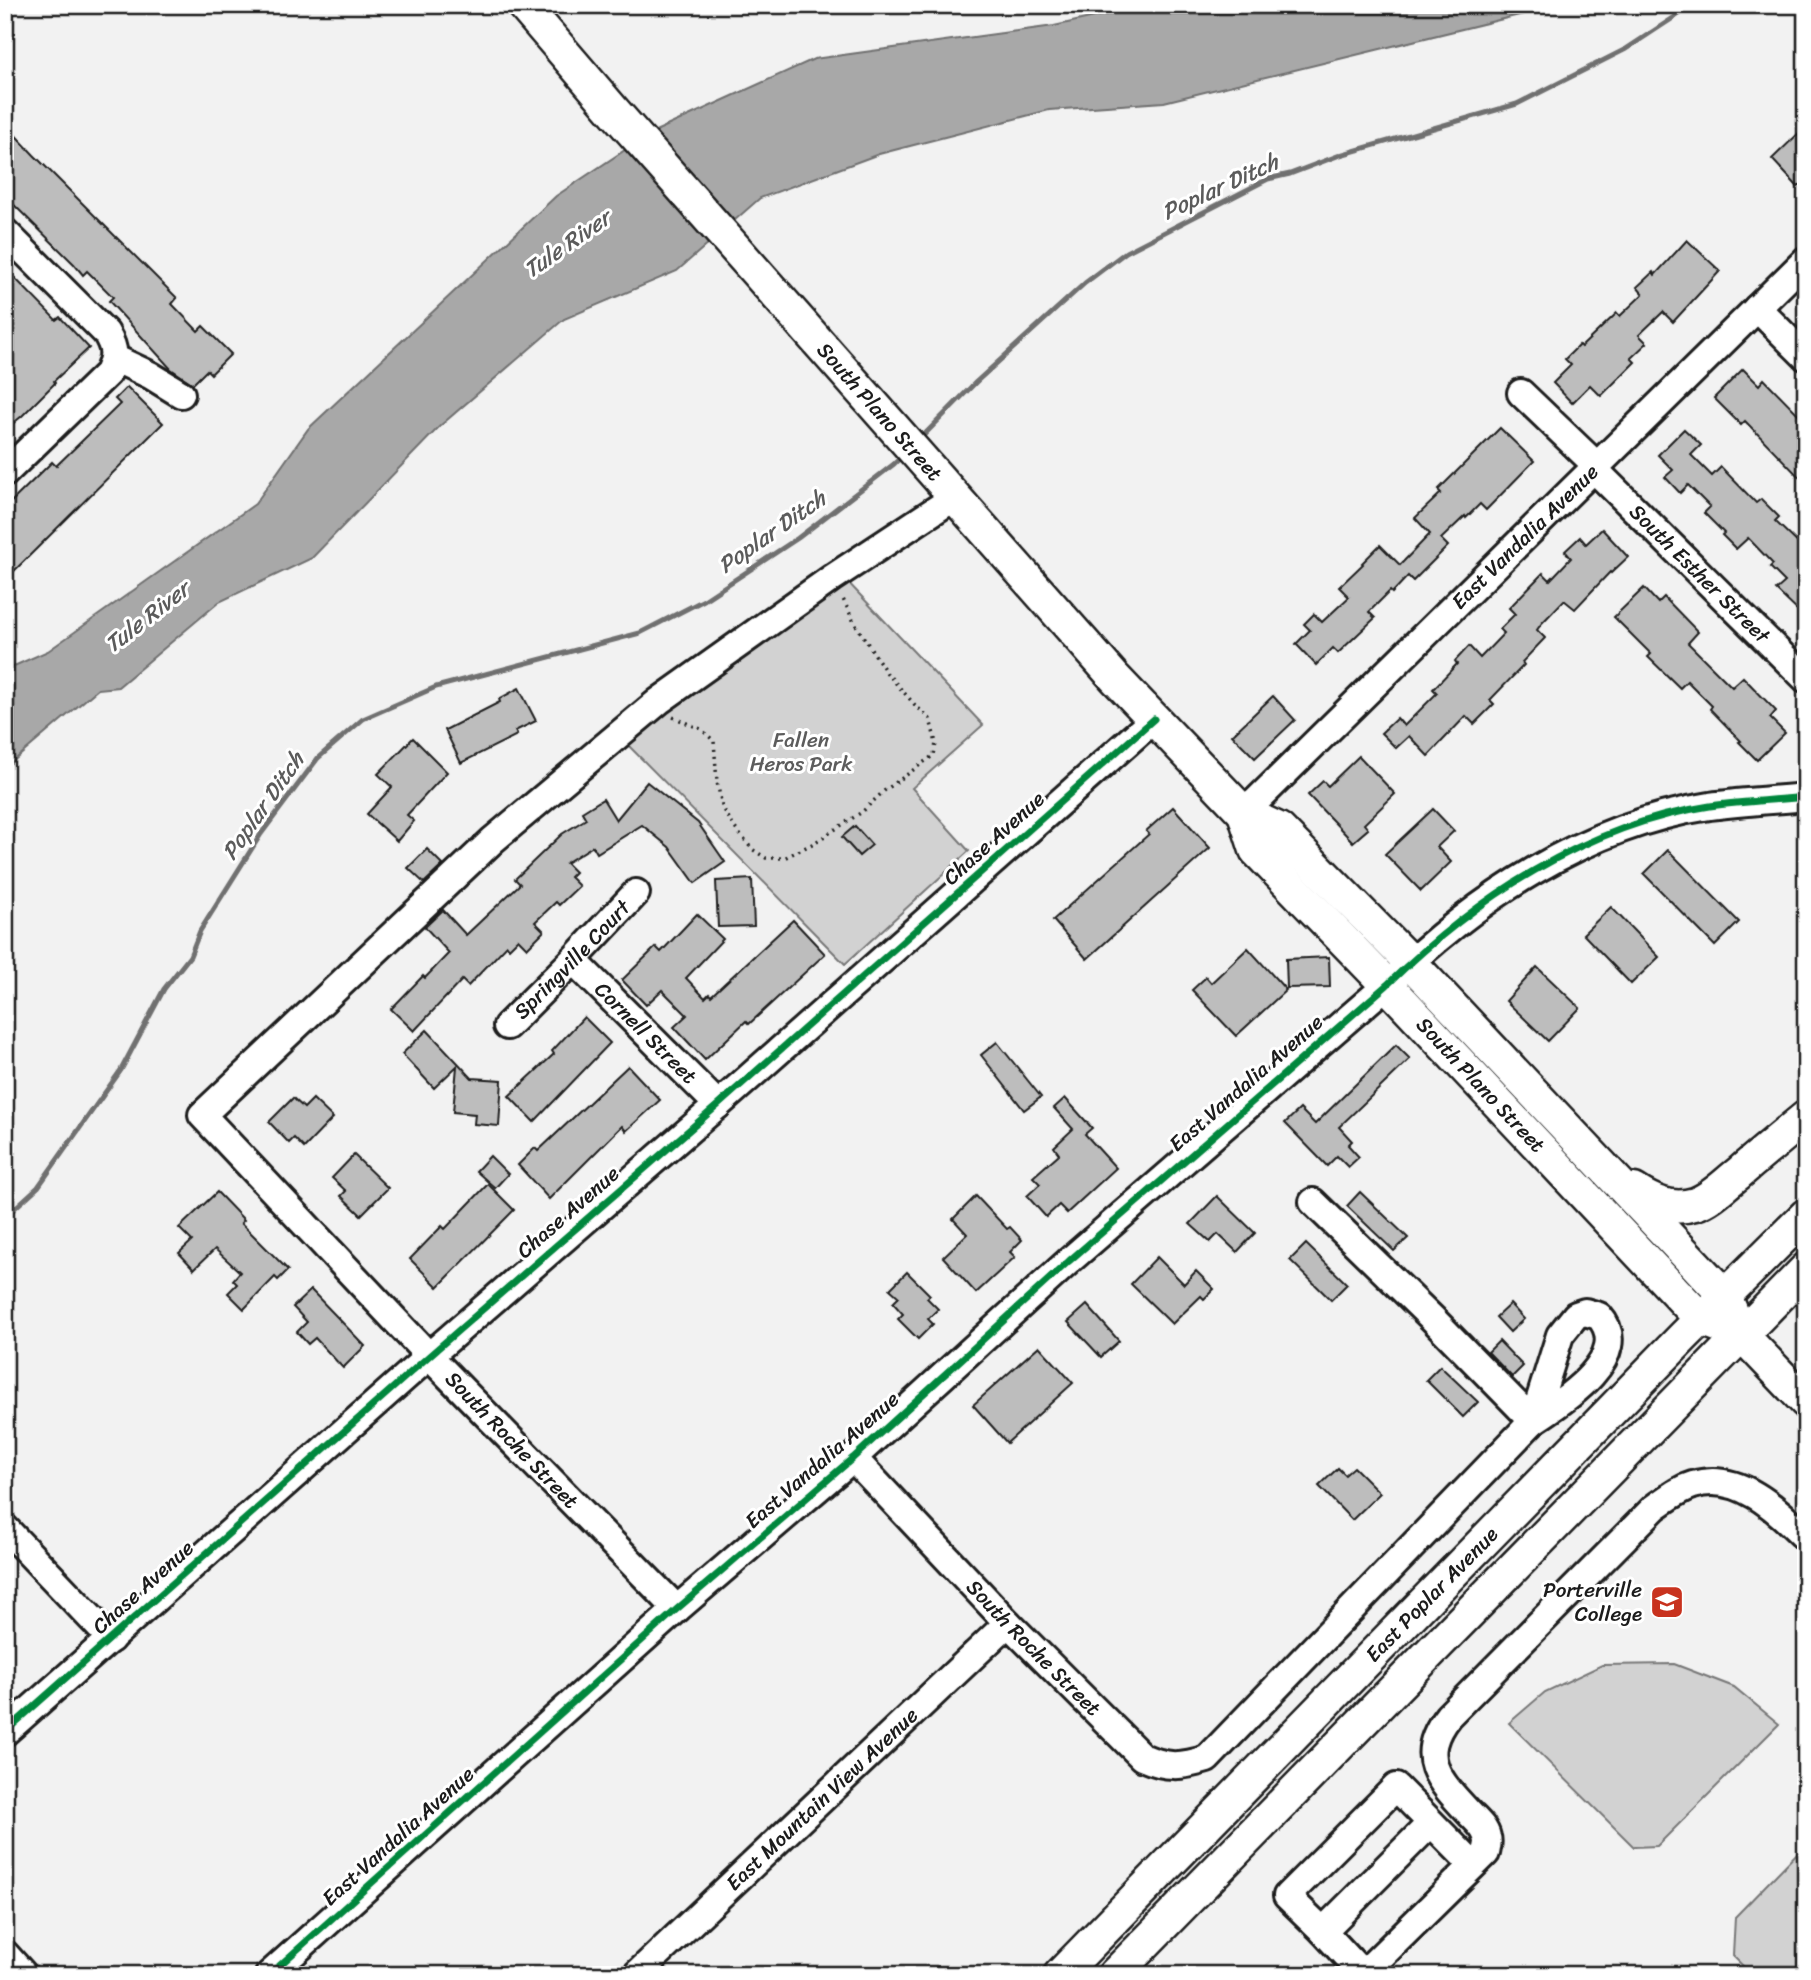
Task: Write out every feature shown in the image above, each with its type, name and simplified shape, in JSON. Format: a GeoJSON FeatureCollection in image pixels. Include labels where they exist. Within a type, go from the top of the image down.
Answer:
{"type":"FeatureCollection","features":[{"type":"Feature","properties":{"kind":"main road","name":"South Plano Street"},"geometry":{"type":"LineString","coordinates":[[523,5],[612,110],[1088,648],[1244,813],[1256,849],[1399,973],[1604,1168],[1725,1296],[1741,1334],[1806,1402]]}},
{"type":"Feature","properties":{"kind":"main road","name":"South Plano Street"},"geometry":{"type":"LineString","coordinates":[[1399,973],[1701,1319],[1741,1334]]}},
{"type":"Feature","properties":{"kind":"main road"},"geometry":{"type":"LineString","coordinates":[[1604,1168],[1648,1199],[1668,1206],[1695,1204],[1728,1182],[1806,1116]]}},
{"type":"Feature","properties":{"kind":"main road","name":"East Poplar Avenue"},"geometry":{"type":"LineString","coordinates":[[1060,1975],[1806,1215]]}},
{"type":"Feature","properties":{"kind":"main road","name":"East Poplar Avenue"},"geometry":{"type":"LineString","coordinates":[[1114,1975],[1806,1269]]}},
{"type":"Feature","properties":{"kind":"street"},"geometry":{"type":"LineString","coordinates":[[5,232],[106,333],[113,345],[111,366],[5,473]]}},
{"type":"Feature","properties":{"kind":"street","name":"East Vandalia Avenue"},"geometry":{"type":"LineString","coordinates":[[1244,813],[1806,260]]}},
{"type":"Feature","properties":{"kind":"street"},"geometry":{"type":"LineString","coordinates":[[1756,308],[1806,358]]}},
{"type":"Feature","properties":{"kind":"street"},"geometry":{"type":"LineString","coordinates":[[111,366],[150,375],[181,394]]}},
{"type":"Feature","properties":{"kind":"street","name":"South Esther Street"},"geometry":{"type":"LineString","coordinates":[[1521,393],[1806,679]]}},
{"type":"Feature","properties":{"kind":"street","name":"South Roche Street"},"geometry":{"type":"LineString","coordinates":[[677,1609],[429,1356],[202,1115],[493,840],[659,701],[832,578],[946,487]]}},
{"type":"Feature","properties":{"kind":"street","name":"Chase Avenue"},"geometry":{"type":"LineString","coordinates":[[5,1732],[1154,719]]}},
{"type":"Feature","properties":{"kind":"street","name":"East Vandalia Avenue"},"geometry":{"type":"LineString","coordinates":[[269,1975],[677,1609],[853,1458],[1069,1261],[1399,973],[1491,897],[1575,848],[1644,821],[1708,807],[1806,797]]}},
{"type":"Feature","properties":{"kind":"street","name":"Springville Court"},"geometry":{"type":"LineString","coordinates":[[507,1027],[636,893]]}},
{"type":"Feature","properties":{"kind":"street","name":"Cornell Street"},"geometry":{"type":"LineString","coordinates":[[573,960],[718,1105]]}},
{"type":"Feature","properties":{"kind":"street","name":"South Roche Street"},"geometry":{"type":"LineString","coordinates":[[853,1458],[1008,1623],[1142,1757],[1169,1766],[1185,1766],[1207,1759],[1533,1421],[1313,1202]]}},
{"type":"Feature","properties":{"kind":"street"},"geometry":{"type":"LineString","coordinates":[[1473,1865],[1396,1787],[1287,1896],[1323,1931],[1373,1971],[1486,1853],[1488,1837],[1483,1828],[1451,1794],[1434,1766],[1433,1741],[1438,1730],[1448,1716],[1625,1536],[1674,1493],[1694,1485],[1732,1485],[1767,1502],[1806,1538]]}},
{"type":"Feature","properties":{"kind":"street"},"geometry":{"type":"LineString","coordinates":[[5,1528],[111,1639]]}},
{"type":"Feature","properties":{"kind":"street","name":"East Mountain View Avenue"},"geometry":{"type":"LineString","coordinates":[[636,1975],[1008,1623]]}},
{"type":"Feature","properties":{"kind":"street"},"geometry":{"type":"LineString","coordinates":[[1323,1931],[1432,1823]]}},
{"type":"Feature","properties":{"kind":"street"},"geometry":{"type":"LineString","coordinates":[[5,1954],[24,1975]]}},
{"type":"Feature","properties":{"kind":"path"},"geometry":{"type":"LineString","coordinates":[[671,715],[680,722],[701,729],[714,741],[722,806],[746,842],[766,858],[784,858],[814,843],[862,812],[884,790],[934,754],[936,743],[930,719],[886,672],[854,622],[841,595],[832,599]]}},
{"type":"Feature","properties":{"kind":"green space","name":"Fallen Heros Park"},"geometry":{"type":"Polygon","coordinates":[[[844,578],[983,725],[912,788],[969,851],[845,964],[622,739],[844,578]]]}},
{"type":"Feature","properties":{"kind":"green space"},"geometry":{"type":"Polygon","coordinates":[[[1674,1664],[1734,1687],[1779,1724],[1657,1846],[1634,1847],[1509,1723],[1545,1692],[1602,1665],[1674,1664]]]}},
{"type":"Feature","properties":{"kind":"green space"},"geometry":{"type":"Polygon","coordinates":[[[1806,1844],[1806,1975],[1752,1975],[1733,1956],[1735,1917],[1806,1844]]]}},
{"type":"Feature","properties":{"kind":"water","name":"Tule River"},"geometry":{"type":"Polygon","coordinates":[[[1148,5],[1560,5],[1164,102],[1049,110],[879,154],[760,198],[677,271],[564,319],[440,426],[312,558],[219,602],[118,687],[98,689],[5,768],[5,670],[48,651],[255,504],[308,429],[556,196],[649,134],[814,59],[1054,26],[1148,5]]]}},
{"type":"Feature","properties":{"kind":"building"},"geometry":{"type":"Polygon","coordinates":[[[5,124],[177,298],[172,304],[198,331],[203,326],[231,354],[211,374],[207,370],[193,384],[171,369],[109,301],[113,297],[87,271],[83,275],[5,196],[5,124]]]}},
{"type":"Feature","properties":{"kind":"building"},"geometry":{"type":"Polygon","coordinates":[[[1806,126],[1806,180],[1798,187],[1772,159],[1806,126]]]}},
{"type":"Feature","properties":{"kind":"building"},"geometry":{"type":"Polygon","coordinates":[[[1687,240],[1720,271],[1673,322],[1663,312],[1639,335],[1647,343],[1631,358],[1635,362],[1601,396],[1590,385],[1572,403],[1553,383],[1571,365],[1565,359],[1617,313],[1620,316],[1643,294],[1637,287],[1653,272],[1655,275],[1687,240]]]}},
{"type":"Feature","properties":{"kind":"building"},"geometry":{"type":"Polygon","coordinates":[[[5,268],[56,320],[60,317],[89,348],[5,430],[5,268]]]}},
{"type":"Feature","properties":{"kind":"building"},"geometry":{"type":"Polygon","coordinates":[[[1743,369],[1759,385],[1764,379],[1806,422],[1806,484],[1745,421],[1741,425],[1714,398],[1743,369]]]}},
{"type":"Feature","properties":{"kind":"building"},"geometry":{"type":"Polygon","coordinates":[[[127,387],[163,423],[5,580],[5,508],[52,462],[56,466],[120,404],[115,399],[127,387]]]}},
{"type":"Feature","properties":{"kind":"building"},"geometry":{"type":"Polygon","coordinates":[[[1500,428],[1534,461],[1486,510],[1480,504],[1466,518],[1465,516],[1441,539],[1448,546],[1413,581],[1408,576],[1392,593],[1390,591],[1369,612],[1375,618],[1338,653],[1333,648],[1316,665],[1296,644],[1310,630],[1304,624],[1314,614],[1322,622],[1349,597],[1339,587],[1380,545],[1400,565],[1430,534],[1415,518],[1441,493],[1438,490],[1500,428]]]}},
{"type":"Feature","properties":{"kind":"building"},"geometry":{"type":"Polygon","coordinates":[[[1684,429],[1701,445],[1691,455],[1712,476],[1721,467],[1756,503],[1761,499],[1779,517],[1775,521],[1806,551],[1806,619],[1776,590],[1785,582],[1770,567],[1773,564],[1748,538],[1736,549],[1704,513],[1710,507],[1688,485],[1680,493],[1665,477],[1673,470],[1658,455],[1684,429]]]}},
{"type":"Feature","properties":{"kind":"building"},"geometry":{"type":"Polygon","coordinates":[[[1602,529],[1628,557],[1575,609],[1564,600],[1542,623],[1537,630],[1545,638],[1522,662],[1524,665],[1490,700],[1494,704],[1474,724],[1466,716],[1428,756],[1409,736],[1396,748],[1381,733],[1397,718],[1404,726],[1437,693],[1433,689],[1457,664],[1455,661],[1469,646],[1480,658],[1504,633],[1500,629],[1515,614],[1509,608],[1543,573],[1550,580],[1571,558],[1565,551],[1580,537],[1586,544],[1602,529]]]}},
{"type":"Feature","properties":{"kind":"building"},"geometry":{"type":"Polygon","coordinates":[[[1644,588],[1658,603],[1664,597],[1698,632],[1688,643],[1732,687],[1743,677],[1776,711],[1770,718],[1785,733],[1757,760],[1710,709],[1712,706],[1687,681],[1680,688],[1648,657],[1651,654],[1614,617],[1644,588]]]}},
{"type":"Feature","properties":{"kind":"building"},"geometry":{"type":"Polygon","coordinates":[[[519,688],[536,721],[515,731],[517,735],[461,763],[445,730],[500,702],[499,699],[519,688]]]}},
{"type":"Feature","properties":{"kind":"building"},"geometry":{"type":"Polygon","coordinates":[[[1273,696],[1295,720],[1255,758],[1232,735],[1273,696]]]}},
{"type":"Feature","properties":{"kind":"building"},"geometry":{"type":"Polygon","coordinates":[[[413,738],[447,772],[407,815],[414,821],[397,841],[367,814],[392,787],[378,774],[413,738]]]}},
{"type":"Feature","properties":{"kind":"building"},"geometry":{"type":"Polygon","coordinates":[[[1359,756],[1395,794],[1364,824],[1368,829],[1353,842],[1308,795],[1323,781],[1328,786],[1359,756]]]}},
{"type":"Feature","properties":{"kind":"building"},"geometry":{"type":"Polygon","coordinates":[[[647,782],[698,823],[725,862],[695,883],[669,847],[642,825],[597,853],[593,846],[566,863],[575,872],[570,877],[579,886],[559,905],[556,902],[535,922],[544,931],[527,948],[518,939],[509,948],[507,945],[468,986],[462,980],[414,1031],[391,1009],[449,953],[425,927],[443,910],[466,935],[520,884],[515,879],[562,834],[586,819],[582,812],[603,799],[616,820],[647,782]]]}},
{"type":"Feature","properties":{"kind":"building"},"geometry":{"type":"Polygon","coordinates":[[[1173,807],[1210,848],[1087,959],[1053,920],[1149,834],[1146,831],[1173,807]]]}},
{"type":"Feature","properties":{"kind":"building"},"geometry":{"type":"Polygon","coordinates":[[[1433,809],[1454,831],[1437,847],[1451,862],[1421,891],[1385,854],[1433,809]]]}},
{"type":"Feature","properties":{"kind":"building"},"geometry":{"type":"Polygon","coordinates":[[[855,826],[872,845],[859,856],[842,837],[855,826]]]}},
{"type":"Feature","properties":{"kind":"building"},"geometry":{"type":"Polygon","coordinates":[[[427,849],[443,865],[424,883],[408,868],[427,849]]]}},
{"type":"Feature","properties":{"kind":"building"},"geometry":{"type":"Polygon","coordinates":[[[1668,850],[1739,922],[1715,946],[1644,874],[1668,850]]]}},
{"type":"Feature","properties":{"kind":"building"},"geometry":{"type":"Polygon","coordinates":[[[752,879],[754,926],[718,927],[716,881],[752,879]]]}},
{"type":"Feature","properties":{"kind":"building"},"geometry":{"type":"Polygon","coordinates":[[[1611,907],[1659,957],[1631,984],[1583,934],[1611,907]]]}},
{"type":"Feature","properties":{"kind":"building"},"geometry":{"type":"Polygon","coordinates":[[[697,914],[723,939],[686,978],[705,998],[709,994],[711,996],[793,920],[825,954],[749,1024],[746,1021],[705,1060],[674,1027],[687,1015],[662,990],[646,1005],[622,980],[656,947],[661,952],[697,914]]]}},
{"type":"Feature","properties":{"kind":"building"},"geometry":{"type":"Polygon","coordinates":[[[1248,948],[1286,990],[1236,1036],[1192,990],[1206,977],[1211,983],[1248,948]]]}},
{"type":"Feature","properties":{"kind":"building"},"geometry":{"type":"Polygon","coordinates":[[[1329,957],[1330,987],[1287,988],[1286,959],[1329,957]]]}},
{"type":"Feature","properties":{"kind":"building"},"geometry":{"type":"Polygon","coordinates":[[[1537,967],[1580,1008],[1548,1041],[1506,1001],[1537,967]]]}},
{"type":"Feature","properties":{"kind":"building"},"geometry":{"type":"Polygon","coordinates":[[[584,1017],[610,1043],[534,1122],[509,1096],[554,1054],[552,1051],[584,1017]]]}},
{"type":"Feature","properties":{"kind":"building"},"geometry":{"type":"Polygon","coordinates":[[[427,1030],[472,1078],[502,1080],[499,1126],[474,1124],[475,1114],[453,1112],[457,1066],[434,1088],[402,1054],[427,1030]]]}},
{"type":"Feature","properties":{"kind":"building"},"geometry":{"type":"Polygon","coordinates":[[[997,1042],[1041,1097],[1024,1110],[981,1055],[997,1042]]]}},
{"type":"Feature","properties":{"kind":"building"},"geometry":{"type":"Polygon","coordinates":[[[1396,1045],[1410,1059],[1339,1127],[1352,1141],[1348,1145],[1359,1157],[1348,1167],[1337,1156],[1327,1166],[1285,1123],[1300,1109],[1315,1124],[1396,1045]]]}},
{"type":"Feature","properties":{"kind":"building"},"geometry":{"type":"Polygon","coordinates":[[[628,1066],[660,1100],[626,1131],[622,1126],[549,1199],[518,1165],[535,1148],[538,1151],[628,1066]]]}},
{"type":"Feature","properties":{"kind":"building"},"geometry":{"type":"Polygon","coordinates":[[[293,1098],[304,1108],[313,1099],[333,1118],[304,1148],[294,1138],[289,1143],[269,1122],[293,1098]]]}},
{"type":"Feature","properties":{"kind":"building"},"geometry":{"type":"Polygon","coordinates":[[[1065,1098],[1092,1128],[1085,1134],[1116,1168],[1067,1213],[1059,1205],[1046,1217],[1027,1196],[1040,1184],[1033,1177],[1059,1154],[1054,1147],[1073,1129],[1054,1108],[1065,1098]]]}},
{"type":"Feature","properties":{"kind":"building"},"geometry":{"type":"Polygon","coordinates":[[[354,1155],[388,1188],[361,1215],[341,1196],[346,1191],[332,1178],[354,1155]]]}},
{"type":"Feature","properties":{"kind":"building"},"geometry":{"type":"Polygon","coordinates":[[[490,1156],[508,1174],[495,1188],[476,1171],[490,1156]]]}},
{"type":"Feature","properties":{"kind":"building"},"geometry":{"type":"Polygon","coordinates":[[[488,1184],[514,1210],[438,1287],[410,1259],[442,1226],[445,1229],[488,1184]]]}},
{"type":"Feature","properties":{"kind":"building"},"geometry":{"type":"Polygon","coordinates":[[[217,1192],[244,1220],[241,1223],[288,1270],[278,1280],[275,1277],[244,1309],[228,1293],[237,1284],[233,1280],[240,1272],[215,1249],[194,1269],[179,1253],[192,1241],[179,1228],[217,1192]]]}},
{"type":"Feature","properties":{"kind":"building"},"geometry":{"type":"Polygon","coordinates":[[[1360,1192],[1408,1238],[1394,1251],[1347,1206],[1360,1192]]]}},
{"type":"Feature","properties":{"kind":"building"},"geometry":{"type":"Polygon","coordinates":[[[976,1196],[1007,1229],[1010,1227],[1022,1240],[1010,1252],[1015,1257],[976,1293],[943,1257],[967,1234],[953,1219],[976,1196]]]}},
{"type":"Feature","properties":{"kind":"building"},"geometry":{"type":"Polygon","coordinates":[[[1217,1196],[1255,1233],[1237,1252],[1218,1234],[1210,1242],[1190,1224],[1217,1196]]]}},
{"type":"Feature","properties":{"kind":"building"},"geometry":{"type":"Polygon","coordinates":[[[1306,1244],[1347,1284],[1331,1300],[1290,1260],[1306,1244]]]}},
{"type":"Feature","properties":{"kind":"building"},"geometry":{"type":"Polygon","coordinates":[[[1157,1257],[1184,1284],[1196,1271],[1214,1289],[1204,1299],[1201,1296],[1172,1324],[1131,1284],[1157,1257]]]}},
{"type":"Feature","properties":{"kind":"building"},"geometry":{"type":"Polygon","coordinates":[[[907,1272],[930,1295],[927,1298],[938,1309],[928,1319],[933,1324],[918,1339],[898,1319],[903,1314],[893,1303],[899,1297],[890,1289],[907,1272]]]}},
{"type":"Feature","properties":{"kind":"building"},"geometry":{"type":"Polygon","coordinates":[[[311,1290],[365,1346],[343,1368],[315,1338],[308,1344],[297,1332],[307,1322],[293,1307],[311,1290]]]}},
{"type":"Feature","properties":{"kind":"building"},"geometry":{"type":"Polygon","coordinates":[[[1510,1304],[1524,1319],[1510,1332],[1496,1317],[1510,1304]]]}},
{"type":"Feature","properties":{"kind":"building"},"geometry":{"type":"Polygon","coordinates":[[[1087,1305],[1119,1341],[1101,1357],[1068,1322],[1087,1305]]]}},
{"type":"Feature","properties":{"kind":"building"},"geometry":{"type":"Polygon","coordinates":[[[1499,1341],[1523,1366],[1512,1377],[1488,1352],[1499,1341]]]}},
{"type":"Feature","properties":{"kind":"building"},"geometry":{"type":"Polygon","coordinates":[[[1039,1346],[1073,1383],[1007,1443],[973,1405],[1039,1346]]]}},
{"type":"Feature","properties":{"kind":"building"},"geometry":{"type":"Polygon","coordinates":[[[1440,1366],[1478,1402],[1463,1417],[1426,1380],[1440,1366]]]}},
{"type":"Feature","properties":{"kind":"building"},"geometry":{"type":"Polygon","coordinates":[[[1354,1467],[1380,1493],[1352,1520],[1319,1486],[1338,1468],[1345,1475],[1354,1467]]]}},
{"type":"Feature","properties":{"kind":"waterway","name":"Poplar Ditch"},"geometry":{"type":"LineString","coordinates":[[918,441],[976,382],[1085,283],[1126,252],[1268,179],[1290,174],[1340,155],[1517,104],[1626,49],[1693,5]]}},
{"type":"Feature","properties":{"kind":"waterway","name":"Poplar Ditch"},"geometry":{"type":"LineString","coordinates":[[5,1217],[38,1187],[121,1070],[164,989],[190,956],[200,931],[261,834],[318,758],[363,719],[436,687],[640,633],[704,600],[798,538],[903,455]]}},
{"type":"Feature","properties":{"kind":"cycle path"},"geometry":{"type":"LineString","coordinates":[[5,1732],[1154,719]]}},
{"type":"Feature","properties":{"kind":"cycle path"},"geometry":{"type":"LineString","coordinates":[[269,1975],[677,1609],[853,1458],[1069,1261],[1457,923],[1535,870],[1576,848],[1619,830],[1710,806],[1806,797]]}},
{"type":"Feature","properties":{"kind":"place","name":"Porterville College"},"geometry":{"type":"Point","coordinates":[1667,1602]}}]}
